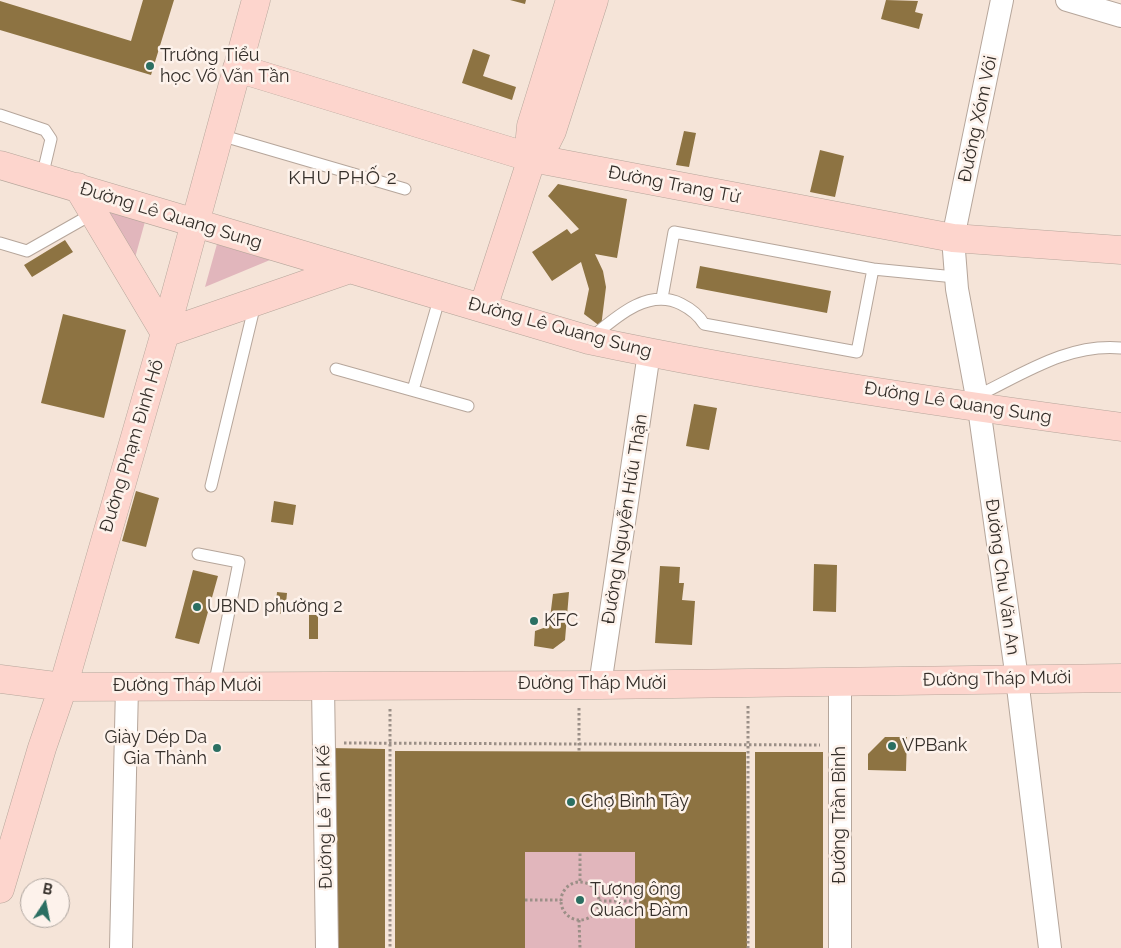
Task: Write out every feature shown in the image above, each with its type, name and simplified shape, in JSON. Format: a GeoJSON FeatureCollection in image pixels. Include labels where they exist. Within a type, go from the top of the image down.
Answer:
{"type":"FeatureCollection","features":[{"type":"Feature","properties":{"kind":"main road","name":"Đường Phạm Đình Hổ"},"geometry":{"type":"LineString","coordinates":[[0,889],[12,832],[63,687],[166,333],[256,0]]}},
{"type":"Feature","properties":{"kind":"main road"},"geometry":{"type":"LineString","coordinates":[[532,158],[530,147],[531,126],[570,0]]}},
{"type":"Feature","properties":{"kind":"main road"},"geometry":{"type":"LineString","coordinates":[[483,308],[532,158],[552,131],[594,0]]}},
{"type":"Feature","properties":{"kind":"main road","name":"Đường Trang Tử"},"geometry":{"type":"LineString","coordinates":[[238,68],[532,158],[953,238],[1121,250]]}},
{"type":"Feature","properties":{"kind":"main road","name":"Đường Lê Quang Sung"},"geometry":{"type":"LineString","coordinates":[[0,165],[589,340],[650,353],[978,402],[1121,427]]}},
{"type":"Feature","properties":{"kind":"main road"},"geometry":{"type":"LineString","coordinates":[[78,187],[166,333],[350,270]]}},
{"type":"Feature","properties":{"kind":"main road","name":"Đường Tháp Mười"},"geometry":{"type":"LineString","coordinates":[[0,679],[63,687],[127,687],[589,685],[1121,678]]}},
{"type":"Feature","properties":{"kind":"street","name":"Đường Xóm Vôi"},"geometry":{"type":"LineString","coordinates":[[953,238],[1002,0]]}},
{"type":"Feature","properties":{"kind":"street"},"geometry":{"type":"LineString","coordinates":[[1067,0],[1121,16]]}},
{"type":"Feature","properties":{"kind":"street","name":"Đường Chu Văn An"},"geometry":{"type":"LineString","coordinates":[[953,238],[956,277],[978,402],[1017,679],[1050,948]]}},
{"type":"Feature","properties":{"kind":"street","name":"Đường Nguyễn Hữu Thận"},"geometry":{"type":"LineString","coordinates":[[589,685],[650,353]]}},
{"type":"Feature","properties":{"kind":"street","name":"Đường Trần Bình"},"geometry":{"type":"LineString","coordinates":[[840,681],[840,948]]}},
{"type":"Feature","properties":{"kind":"street","name":"Đường Lê Tấn Kế"},"geometry":{"type":"LineString","coordinates":[[323,686],[326,948]]}},
{"type":"Feature","properties":{"kind":"street"},"geometry":{"type":"LineString","coordinates":[[121,948],[127,687]]}},
{"type":"Feature","properties":{"kind":"lane"},"geometry":{"type":"LineString","coordinates":[[0,115],[45,130],[51,139],[42,177]]}},
{"type":"Feature","properties":{"kind":"lane"},"geometry":{"type":"LineString","coordinates":[[220,135],[405,189]]}},
{"type":"Feature","properties":{"kind":"lane"},"geometry":{"type":"LineString","coordinates":[[0,242],[26,251],[94,213]]}},
{"type":"Feature","properties":{"kind":"lane"},"geometry":{"type":"LineString","coordinates":[[662,298],[674,232],[872,269],[956,277]]}},
{"type":"Feature","properties":{"kind":"lane"},"geometry":{"type":"LineString","coordinates":[[589,340],[636,306],[650,299],[662,298],[690,308],[700,316],[704,324],[857,352],[872,269]]}},
{"type":"Feature","properties":{"kind":"lane"},"geometry":{"type":"LineString","coordinates":[[413,390],[440,296]]}},
{"type":"Feature","properties":{"kind":"lane"},"geometry":{"type":"LineString","coordinates":[[211,486],[256,302]]}},
{"type":"Feature","properties":{"kind":"lane"},"geometry":{"type":"LineString","coordinates":[[978,402],[1074,351],[1096,348],[1121,348]]}},
{"type":"Feature","properties":{"kind":"lane"},"geometry":{"type":"LineString","coordinates":[[336,369],[468,406]]}},
{"type":"Feature","properties":{"kind":"lane"},"geometry":{"type":"LineString","coordinates":[[198,554],[239,562],[214,686]]}},
{"type":"Feature","properties":{"kind":"path"},"geometry":{"type":"LineString","coordinates":[[748,683],[748,948]]}},
{"type":"Feature","properties":{"kind":"path"},"geometry":{"type":"LineString","coordinates":[[580,752],[579,744],[589,685]]}},
{"type":"Feature","properties":{"kind":"path"},"geometry":{"type":"LineString","coordinates":[[390,686],[390,948]]}},
{"type":"Feature","properties":{"kind":"path"},"geometry":{"type":"LineString","coordinates":[[324,742],[840,746]]}},
{"type":"Feature","properties":{"kind":"path"},"geometry":{"type":"LineString","coordinates":[[580,852],[580,882]]}},
{"type":"Feature","properties":{"kind":"path"},"geometry":{"type":"LineString","coordinates":[[580,882],[592,886],[596,891],[599,901],[593,915],[579,920],[566,914],[561,900],[563,891],[567,886],[580,882]]}},
{"type":"Feature","properties":{"kind":"path"},"geometry":{"type":"LineString","coordinates":[[524,900],[561,900]]}},
{"type":"Feature","properties":{"kind":"path"},"geometry":{"type":"LineString","coordinates":[[599,901],[635,901]]}},
{"type":"Feature","properties":{"kind":"path"},"geometry":{"type":"LineString","coordinates":[[579,920],[580,948]]}},
{"type":"Feature","properties":{"kind":"shaded area"},"geometry":{"type":"Polygon","coordinates":[[[101,203],[146,218],[133,265],[101,203]]]}},
{"type":"Feature","properties":{"kind":"shaded area"},"geometry":{"type":"Polygon","coordinates":[[[217,244],[270,260],[205,287],[217,244]]]}},
{"type":"Feature","properties":{"kind":"shaded area"},"geometry":{"type":"Polygon","coordinates":[[[525,852],[635,852],[635,948],[525,948],[525,852]]]}},
{"type":"Feature","properties":{"kind":"building"},"geometry":{"type":"Polygon","coordinates":[[[143,0],[174,0],[151,75],[0,30],[0,1],[131,41],[143,0]]]}},
{"type":"Feature","properties":{"kind":"building"},"geometry":{"type":"Polygon","coordinates":[[[510,0],[526,0],[525,4],[510,0]]]}},
{"type":"Feature","properties":{"kind":"building"},"geometry":{"type":"Polygon","coordinates":[[[886,0],[918,1],[915,12],[923,14],[919,29],[881,19],[886,0]]]}},
{"type":"Feature","properties":{"kind":"building"},"geometry":{"type":"Polygon","coordinates":[[[473,49],[490,55],[483,76],[516,87],[512,100],[462,83],[473,49]]]}},
{"type":"Feature","properties":{"kind":"building"},"geometry":{"type":"Polygon","coordinates":[[[684,131],[696,133],[689,167],[676,165],[684,131]]]}},
{"type":"Feature","properties":{"kind":"building"},"geometry":{"type":"Polygon","coordinates":[[[820,150],[844,156],[835,197],[810,192],[820,150]]]}},
{"type":"Feature","properties":{"kind":"building"},"geometry":{"type":"Polygon","coordinates":[[[558,184],[627,199],[617,258],[595,254],[603,271],[606,287],[601,327],[584,314],[589,289],[581,262],[552,281],[532,252],[567,229],[571,234],[579,229],[548,196],[558,184]]]}},
{"type":"Feature","properties":{"kind":"building"},"geometry":{"type":"Polygon","coordinates":[[[65,240],[73,252],[32,277],[24,265],[65,240]]]}},
{"type":"Feature","properties":{"kind":"building"},"geometry":{"type":"Polygon","coordinates":[[[700,266],[831,291],[827,313],[696,288],[700,266]]]}},
{"type":"Feature","properties":{"kind":"building"},"geometry":{"type":"Polygon","coordinates":[[[63,314],[126,330],[104,418],[41,403],[63,314]]]}},
{"type":"Feature","properties":{"kind":"building"},"geometry":{"type":"Polygon","coordinates":[[[694,404],[717,408],[709,450],[686,446],[694,404]]]}},
{"type":"Feature","properties":{"kind":"building"},"geometry":{"type":"Polygon","coordinates":[[[136,491],[159,498],[146,547],[122,541],[136,491]]]}},
{"type":"Feature","properties":{"kind":"building"},"geometry":{"type":"Polygon","coordinates":[[[274,501],[296,505],[293,525],[271,522],[274,501]]]}},
{"type":"Feature","properties":{"kind":"building"},"geometry":{"type":"Polygon","coordinates":[[[814,564],[837,565],[836,612],[813,611],[814,564]]]}},
{"type":"Feature","properties":{"kind":"building"},"geometry":{"type":"Polygon","coordinates":[[[660,566],[680,567],[679,583],[684,583],[682,600],[695,601],[692,645],[655,643],[660,566]]]}},
{"type":"Feature","properties":{"kind":"building","name":"UBND phường 2"},"geometry":{"type":"Polygon","coordinates":[[[193,570],[218,576],[199,644],[175,638],[193,570]]]}},
{"type":"Feature","properties":{"kind":"building"},"geometry":{"type":"Polygon","coordinates":[[[277,592],[287,593],[285,614],[275,613],[277,592]]]}},
{"type":"Feature","properties":{"kind":"building"},"geometry":{"type":"Polygon","coordinates":[[[569,592],[565,640],[553,649],[534,646],[535,631],[549,626],[553,594],[569,592]]]}},
{"type":"Feature","properties":{"kind":"building"},"geometry":{"type":"Polygon","coordinates":[[[309,615],[318,615],[318,639],[309,639],[309,615]]]}},
{"type":"Feature","properties":{"kind":"building","name":"VPBank"},"geometry":{"type":"Polygon","coordinates":[[[885,737],[907,737],[906,771],[868,770],[868,754],[885,737]]]}},
{"type":"Feature","properties":{"kind":"building"},"geometry":{"type":"Polygon","coordinates":[[[329,748],[385,749],[385,948],[328,948],[329,748]]]}},
{"type":"Feature","properties":{"kind":"building","name":"Chợ Bình Tây"},"geometry":{"type":"Polygon","coordinates":[[[395,751],[746,752],[747,948],[635,948],[635,852],[525,852],[525,948],[395,948],[395,751]]]}},
{"type":"Feature","properties":{"kind":"building"},"geometry":{"type":"Polygon","coordinates":[[[755,752],[823,752],[823,948],[755,948],[755,752]]]}},
{"type":"Feature","properties":{"kind":"place","name":"Trường Tiểu học Võ Văn Tần"},"geometry":{"type":"Point","coordinates":[150,66]}},
{"type":"Feature","properties":{"kind":"place","name":"UBND phường 2"},"geometry":{"type":"Point","coordinates":[197,607]}},
{"type":"Feature","properties":{"kind":"place","name":"KFC"},"geometry":{"type":"Point","coordinates":[534,621]}},
{"type":"Feature","properties":{"kind":"place","name":"VPBank"},"geometry":{"type":"Point","coordinates":[892,746]}},
{"type":"Feature","properties":{"kind":"place","name":"Giày Dép Da Gia Thành"},"geometry":{"type":"Point","coordinates":[217,748]}},
{"type":"Feature","properties":{"kind":"place","name":"Chợ Bình Tây"},"geometry":{"type":"Point","coordinates":[571,802]}},
{"type":"Feature","properties":{"kind":"place","name":"Tượng ông Quách Đàm"},"geometry":{"type":"Point","coordinates":[580,900]}},
{"type":"Feature","properties":{"kind":"district","name":"KHU PHỐ 2"},"geometry":{"type":"Point","coordinates":[343,178]}}]}
